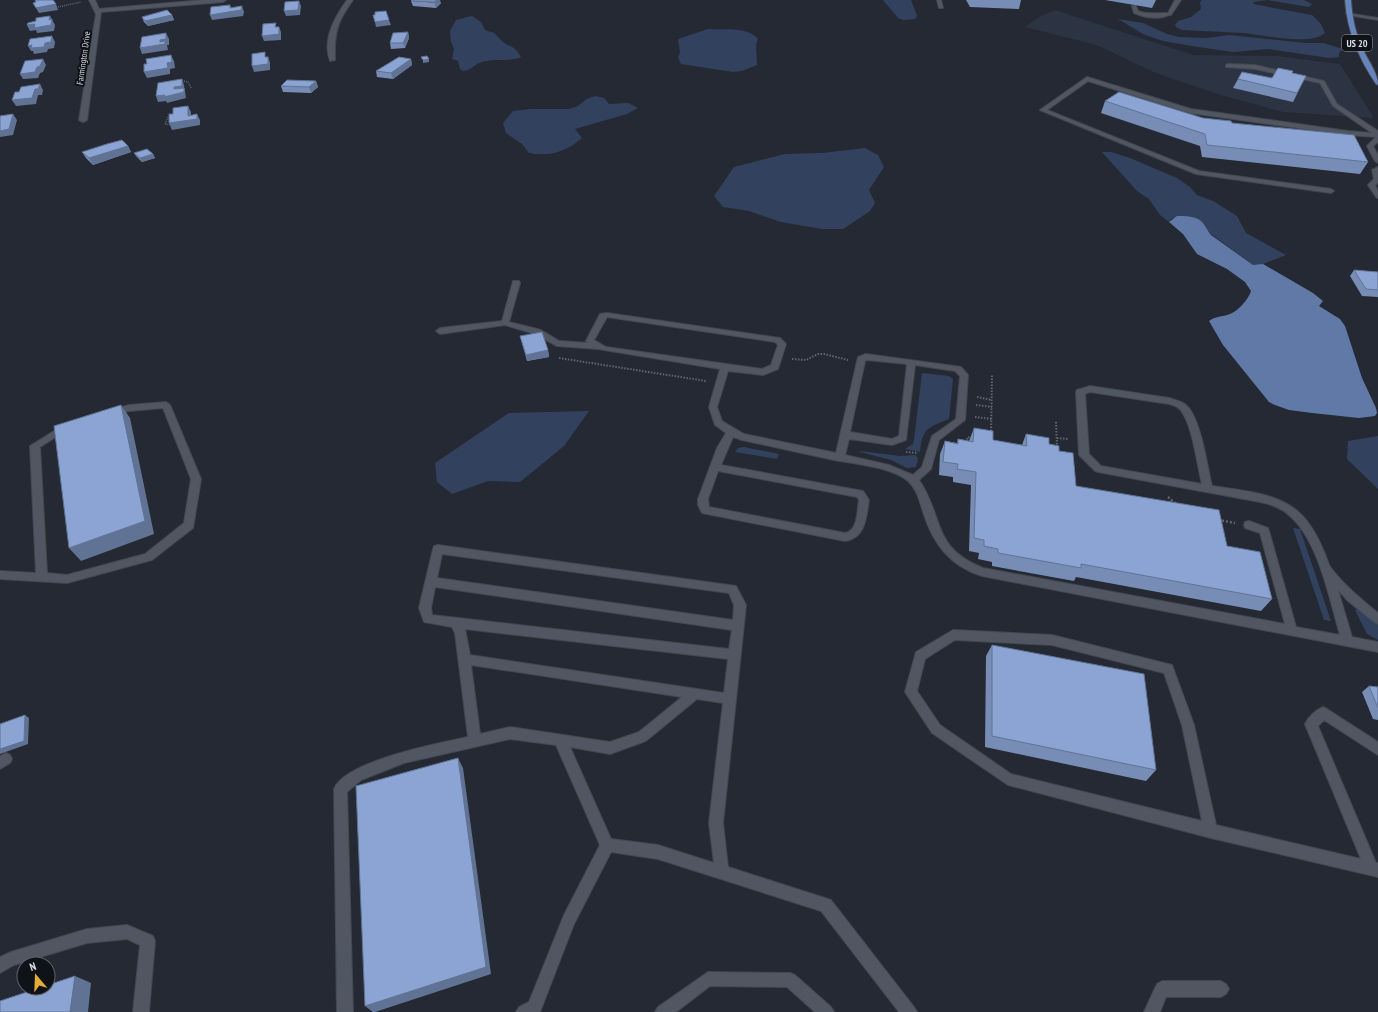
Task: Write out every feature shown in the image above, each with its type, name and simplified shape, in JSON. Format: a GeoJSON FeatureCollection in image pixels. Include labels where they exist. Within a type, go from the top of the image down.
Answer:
{"type":"FeatureCollection","features":[{"type":"Feature","properties":{"kind":"main road","name":"US 20"},"geometry":{"type":"LineString","coordinates":[[1346,1],[1348,14],[1358,45],[1378,83]]}},
{"type":"Feature","properties":{"kind":"street"},"geometry":{"type":"LineString","coordinates":[[92,0],[98,10],[223,0]]}},
{"type":"Feature","properties":{"kind":"street"},"geometry":{"type":"LineString","coordinates":[[332,60],[332,36],[334,23],[350,0]]}},
{"type":"Feature","properties":{"kind":"street"},"geometry":{"type":"LineString","coordinates":[[1168,14],[1178,0]]}},
{"type":"Feature","properties":{"kind":"street","name":"Farmington Drive"},"geometry":{"type":"LineString","coordinates":[[83,120],[98,10]]}},
{"type":"Feature","properties":{"kind":"lane"},"geometry":{"type":"LineString","coordinates":[[939,0],[941,7]]}},
{"type":"Feature","properties":{"kind":"lane"},"geometry":{"type":"LineString","coordinates":[[1134,7],[1136,12],[1144,16],[1156,17],[1168,14]]}},
{"type":"Feature","properties":{"kind":"lane"},"geometry":{"type":"LineString","coordinates":[[1348,14],[1378,19]]}},
{"type":"Feature","properties":{"kind":"lane"},"geometry":{"type":"LineString","coordinates":[[1228,66],[1256,67],[1322,82],[1335,105],[1378,136]]}},
{"type":"Feature","properties":{"kind":"lane"},"geometry":{"type":"LineString","coordinates":[[1331,191],[1198,173],[1043,110],[1086,79],[1190,111],[1378,136]]}},
{"type":"Feature","properties":{"kind":"lane"},"geometry":{"type":"LineString","coordinates":[[1378,136],[1370,146],[1378,161]]}},
{"type":"Feature","properties":{"kind":"lane"},"geometry":{"type":"LineString","coordinates":[[1378,169],[1375,170],[1377,180],[1371,186],[1378,196]]}},
{"type":"Feature","properties":{"kind":"lane"},"geometry":{"type":"LineString","coordinates":[[505,323],[516,283]]}},
{"type":"Feature","properties":{"kind":"lane"},"geometry":{"type":"LineString","coordinates":[[440,331],[505,323],[538,332],[557,343],[597,347],[725,368],[762,372],[775,367],[782,344],[777,340],[603,316],[590,340],[591,343],[597,347]]}},
{"type":"Feature","properties":{"kind":"lane"},"geometry":{"type":"LineString","coordinates":[[840,457],[861,359],[864,357],[958,369],[964,375],[960,420],[935,438],[926,469],[913,480]]}},
{"type":"Feature","properties":{"kind":"lane"},"geometry":{"type":"LineString","coordinates":[[845,435],[892,442],[903,438],[911,362]]}},
{"type":"Feature","properties":{"kind":"lane"},"geometry":{"type":"LineString","coordinates":[[725,368],[713,406],[718,423],[731,432],[742,437],[890,469],[913,480],[924,497],[939,540],[951,554],[968,567],[982,572],[1378,647]]}},
{"type":"Feature","properties":{"kind":"lane"},"geometry":{"type":"LineString","coordinates":[[1208,488],[1192,425],[1187,412],[1182,406],[1169,401],[1090,389],[1080,392],[1084,455],[1095,468],[1107,472],[1262,498],[1288,509],[1306,526],[1325,569],[1348,642]]}},
{"type":"Feature","properties":{"kind":"lane"},"geometry":{"type":"LineString","coordinates":[[0,575],[67,579],[148,557],[189,526],[196,479],[166,405],[129,408],[98,416]]}},
{"type":"Feature","properties":{"kind":"lane"},"geometry":{"type":"LineString","coordinates":[[42,577],[35,446],[75,422]]}},
{"type":"Feature","properties":{"kind":"lane"},"geometry":{"type":"LineString","coordinates":[[715,467],[860,494],[864,500],[857,532],[853,536],[845,537],[706,510],[703,505],[703,499],[722,448],[731,432]]}},
{"type":"Feature","properties":{"kind":"lane"},"geometry":{"type":"LineString","coordinates":[[1249,525],[1264,531],[1292,631]]}},
{"type":"Feature","properties":{"kind":"lane"},"geometry":{"type":"LineString","coordinates":[[722,872],[716,823],[735,655],[740,605],[732,589],[438,549],[425,608],[428,619],[735,655]]}},
{"type":"Feature","properties":{"kind":"lane"},"geometry":{"type":"LineString","coordinates":[[1325,569],[1352,598],[1378,619]]}},
{"type":"Feature","properties":{"kind":"lane"},"geometry":{"type":"LineString","coordinates":[[431,582],[738,626]]}},
{"type":"Feature","properties":{"kind":"lane"},"geometry":{"type":"LineString","coordinates":[[456,623],[461,633],[475,741]]}},
{"type":"Feature","properties":{"kind":"lane"},"geometry":{"type":"LineString","coordinates":[[1211,830],[1188,726],[1168,669],[1052,640],[953,635],[920,656],[911,692],[936,729],[1008,779],[1211,830],[1375,869]]}},
{"type":"Feature","properties":{"kind":"lane"},"geometry":{"type":"LineString","coordinates":[[465,659],[730,699]]}},
{"type":"Feature","properties":{"kind":"lane"},"geometry":{"type":"LineString","coordinates":[[345,1012],[340,789],[356,776],[404,757],[510,733],[610,748],[643,736],[695,694]]}},
{"type":"Feature","properties":{"kind":"lane"},"geometry":{"type":"LineString","coordinates":[[1375,869],[1311,724],[1323,713],[1378,749]]}},
{"type":"Feature","properties":{"kind":"lane"},"geometry":{"type":"LineString","coordinates":[[560,740],[607,845]]}},
{"type":"Feature","properties":{"kind":"lane"},"geometry":{"type":"LineString","coordinates":[[607,845],[658,852],[826,905],[909,1012]]}},
{"type":"Feature","properties":{"kind":"lane"},"geometry":{"type":"LineString","coordinates":[[524,1012],[534,1007],[569,920],[607,845]]}},
{"type":"Feature","properties":{"kind":"lane"},"geometry":{"type":"LineString","coordinates":[[0,966],[10,960],[87,936],[127,932],[148,941],[142,1012]]}},
{"type":"Feature","properties":{"kind":"lane"},"geometry":{"type":"LineString","coordinates":[[663,1012],[708,979],[716,979],[790,980],[826,1012]]}},
{"type":"Feature","properties":{"kind":"lane"},"geometry":{"type":"LineString","coordinates":[[1152,1012],[1162,989],[1221,989]]}},
{"type":"Feature","properties":{"kind":"path"},"geometry":{"type":"LineString","coordinates":[[58,7],[81,2]]}},
{"type":"Feature","properties":{"kind":"path"},"geometry":{"type":"LineString","coordinates":[[177,80],[188,82],[191,88]]}},
{"type":"Feature","properties":{"kind":"path"},"geometry":{"type":"LineString","coordinates":[[168,117],[165,124],[172,125]]}},
{"type":"Feature","properties":{"kind":"path"},"geometry":{"type":"LineString","coordinates":[[778,357],[806,360],[818,354],[828,354],[860,364]]}},
{"type":"Feature","properties":{"kind":"path"},"geometry":{"type":"LineString","coordinates":[[558,358],[708,382]]}},
{"type":"Feature","properties":{"kind":"path"},"geometry":{"type":"LineString","coordinates":[[991,438],[992,374]]}},
{"type":"Feature","properties":{"kind":"path"},"geometry":{"type":"LineString","coordinates":[[1051,448],[1058,446],[1056,422]]}},
{"type":"Feature","properties":{"kind":"path"},"geometry":{"type":"LineString","coordinates":[[963,445],[968,438],[976,439]]}},
{"type":"Feature","properties":{"kind":"shaded area"},"geometry":{"type":"Polygon","coordinates":[[[883,0],[911,0],[917,16],[915,19],[903,20],[898,18],[883,0]]]}},
{"type":"Feature","properties":{"kind":"shaded area"},"geometry":{"type":"Polygon","coordinates":[[[1202,0],[1267,0],[1254,2],[1253,4],[1312,15],[1321,24],[1325,33],[1318,37],[1309,39],[1286,39],[1244,33],[1182,30],[1176,27],[1175,25],[1178,21],[1191,17],[1201,9],[1200,2],[1202,0]]]}},
{"type":"Feature","properties":{"kind":"shaded area"},"geometry":{"type":"Polygon","coordinates":[[[1267,0],[1304,0],[1312,4],[1309,7],[1267,0]]]}},
{"type":"Feature","properties":{"kind":"shaded area"},"geometry":{"type":"Polygon","coordinates":[[[1055,10],[1193,55],[1277,56],[1340,64],[1374,118],[1283,112],[1221,95],[1170,78],[1151,71],[1097,45],[1025,27],[1037,18],[1055,10]]]}},
{"type":"Feature","properties":{"kind":"shaded area"},"geometry":{"type":"Polygon","coordinates":[[[472,16],[481,22],[485,30],[494,33],[513,48],[521,57],[510,60],[484,61],[469,70],[463,71],[460,69],[458,61],[452,59],[454,49],[451,42],[450,31],[456,20],[472,16]]]}},
{"type":"Feature","properties":{"kind":"shaded area"},"geometry":{"type":"Polygon","coordinates":[[[1118,19],[1143,23],[1167,34],[1179,37],[1207,38],[1229,35],[1306,43],[1323,43],[1343,49],[1339,53],[1339,57],[1329,58],[1268,49],[1233,52],[1163,41],[1143,34],[1118,19]]]}},
{"type":"Feature","properties":{"kind":"shaded area"},"geometry":{"type":"Polygon","coordinates":[[[708,29],[742,30],[754,35],[758,39],[756,45],[757,65],[742,71],[733,72],[681,64],[678,57],[680,53],[678,39],[708,29]]]}},
{"type":"Feature","properties":{"kind":"shaded area"},"geometry":{"type":"Polygon","coordinates":[[[595,96],[604,98],[609,104],[628,103],[638,108],[627,114],[575,129],[582,138],[570,147],[550,154],[529,153],[522,144],[506,133],[503,123],[513,111],[531,109],[569,109],[578,106],[587,99],[595,96]]]}},
{"type":"Feature","properties":{"kind":"shaded area"},"geometry":{"type":"Polygon","coordinates":[[[865,148],[878,155],[884,167],[869,190],[875,203],[870,211],[843,229],[822,229],[781,222],[749,211],[723,207],[714,196],[734,167],[785,154],[822,153],[865,148]]]}},
{"type":"Feature","properties":{"kind":"shaded area"},"geometry":{"type":"Polygon","coordinates":[[[1102,152],[1111,152],[1130,158],[1177,178],[1190,187],[1197,195],[1213,201],[1237,216],[1246,233],[1286,255],[1258,266],[1253,265],[1207,231],[1172,218],[1169,222],[1160,215],[1149,199],[1137,191],[1102,152]]]}},
{"type":"Feature","properties":{"kind":"shaded area"},"geometry":{"type":"Polygon","coordinates":[[[1177,216],[1190,217],[1200,220],[1211,235],[1253,265],[1263,264],[1313,293],[1323,301],[1319,306],[1340,319],[1345,326],[1362,378],[1376,408],[1377,413],[1375,416],[1359,418],[1289,410],[1269,402],[1223,345],[1209,321],[1216,317],[1230,314],[1239,308],[1251,291],[1245,282],[1227,269],[1197,254],[1183,234],[1169,222],[1177,216]]]}},
{"type":"Feature","properties":{"kind":"shaded area"},"geometry":{"type":"Polygon","coordinates":[[[922,373],[949,376],[953,379],[949,419],[936,424],[925,433],[920,452],[905,449],[913,444],[914,440],[922,373]]]}},
{"type":"Feature","properties":{"kind":"shaded area"},"geometry":{"type":"Polygon","coordinates":[[[589,411],[564,446],[520,482],[488,481],[452,494],[437,482],[435,463],[509,413],[589,411]]]}},
{"type":"Feature","properties":{"kind":"shaded area"},"geometry":{"type":"Polygon","coordinates":[[[1378,436],[1378,489],[1347,459],[1348,441],[1378,436]]]}},
{"type":"Feature","properties":{"kind":"shaded area"},"geometry":{"type":"Polygon","coordinates":[[[744,447],[779,454],[777,459],[735,452],[738,448],[744,447]]]}},
{"type":"Feature","properties":{"kind":"shaded area"},"geometry":{"type":"Polygon","coordinates":[[[860,451],[900,456],[915,455],[918,458],[916,467],[907,468],[891,460],[860,451]]]}},
{"type":"Feature","properties":{"kind":"shaded area"},"geometry":{"type":"Polygon","coordinates":[[[1293,528],[1300,529],[1331,621],[1324,620],[1293,528]]]}},
{"type":"Feature","properties":{"kind":"shaded area"},"geometry":{"type":"Polygon","coordinates":[[[1360,609],[1378,625],[1378,640],[1367,634],[1355,610],[1360,609]]]}},
{"type":"Feature","properties":{"kind":"building"},"geometry":{"type":"Polygon","coordinates":[[[35,0],[53,0],[56,4],[36,8],[33,3],[36,2],[35,0]]]}},
{"type":"Feature","properties":{"kind":"building"},"geometry":{"type":"Polygon","coordinates":[[[437,0],[434,2],[411,1],[437,0]]]}},
{"type":"Feature","properties":{"kind":"building"},"geometry":{"type":"Polygon","coordinates":[[[299,1],[298,10],[284,11],[285,2],[299,1]]]}},
{"type":"Feature","properties":{"kind":"building"},"geometry":{"type":"Polygon","coordinates":[[[230,5],[230,8],[242,6],[241,10],[210,15],[211,7],[230,5]]]}},
{"type":"Feature","properties":{"kind":"building"},"geometry":{"type":"Polygon","coordinates":[[[167,10],[172,15],[145,21],[142,17],[167,10]]]}},
{"type":"Feature","properties":{"kind":"building"},"geometry":{"type":"Polygon","coordinates":[[[386,11],[389,20],[375,22],[373,15],[375,15],[375,12],[386,11]]]}},
{"type":"Feature","properties":{"kind":"building"},"geometry":{"type":"Polygon","coordinates":[[[50,16],[49,20],[52,19],[51,25],[34,28],[35,24],[27,25],[28,23],[36,21],[36,18],[50,16]]]}},
{"type":"Feature","properties":{"kind":"building"},"geometry":{"type":"Polygon","coordinates":[[[276,23],[275,27],[279,27],[279,34],[262,36],[263,24],[276,23]]]}},
{"type":"Feature","properties":{"kind":"building"},"geometry":{"type":"Polygon","coordinates":[[[408,32],[403,43],[390,43],[393,33],[408,32]]]}},
{"type":"Feature","properties":{"kind":"building"},"geometry":{"type":"Polygon","coordinates":[[[166,33],[166,39],[160,40],[160,42],[165,41],[165,44],[140,48],[142,37],[166,33]]]}},
{"type":"Feature","properties":{"kind":"building"},"geometry":{"type":"Polygon","coordinates":[[[52,36],[51,42],[45,43],[44,47],[31,48],[32,45],[28,46],[30,39],[52,36]]]}},
{"type":"Feature","properties":{"kind":"building"},"geometry":{"type":"Polygon","coordinates":[[[265,52],[265,57],[268,57],[268,64],[252,66],[252,54],[265,52]]]}},
{"type":"Feature","properties":{"kind":"building"},"geometry":{"type":"Polygon","coordinates":[[[171,55],[172,62],[167,63],[168,68],[144,72],[144,64],[147,64],[146,59],[171,55]]]}},
{"type":"Feature","properties":{"kind":"building"},"geometry":{"type":"Polygon","coordinates":[[[427,56],[429,59],[423,60],[421,57],[427,56]]]}},
{"type":"Feature","properties":{"kind":"building"},"geometry":{"type":"Polygon","coordinates":[[[399,57],[411,59],[391,73],[376,71],[399,57]]]}},
{"type":"Feature","properties":{"kind":"building"},"geometry":{"type":"Polygon","coordinates":[[[43,59],[35,72],[20,74],[25,61],[43,59]]]}},
{"type":"Feature","properties":{"kind":"building"},"geometry":{"type":"Polygon","coordinates":[[[1278,68],[1293,71],[1292,73],[1306,76],[1297,93],[1238,79],[1242,72],[1272,78],[1278,68]]]}},
{"type":"Feature","properties":{"kind":"building"},"geometry":{"type":"Polygon","coordinates":[[[182,79],[182,86],[174,87],[174,89],[184,88],[184,92],[164,97],[165,95],[156,96],[158,83],[182,79]]]}},
{"type":"Feature","properties":{"kind":"building"},"geometry":{"type":"Polygon","coordinates":[[[287,80],[316,81],[309,87],[281,86],[287,80]]]}},
{"type":"Feature","properties":{"kind":"building"},"geometry":{"type":"Polygon","coordinates":[[[40,84],[38,89],[35,89],[32,98],[12,100],[15,92],[19,92],[21,87],[40,84]]]}},
{"type":"Feature","properties":{"kind":"building"},"geometry":{"type":"Polygon","coordinates":[[[1119,92],[1203,118],[1231,121],[1232,123],[1354,135],[1368,162],[1207,145],[1205,134],[1105,101],[1119,92]]]}},
{"type":"Feature","properties":{"kind":"building"},"geometry":{"type":"Polygon","coordinates":[[[188,106],[188,116],[197,114],[197,119],[169,123],[169,114],[173,114],[173,108],[188,106]]]}},
{"type":"Feature","properties":{"kind":"building"},"geometry":{"type":"Polygon","coordinates":[[[13,114],[9,129],[0,131],[0,116],[13,114]]]}},
{"type":"Feature","properties":{"kind":"building"},"geometry":{"type":"Polygon","coordinates":[[[122,140],[128,146],[89,158],[82,152],[107,144],[122,140]]]}},
{"type":"Feature","properties":{"kind":"building"},"geometry":{"type":"Polygon","coordinates":[[[147,149],[153,154],[140,158],[134,153],[147,149]]]}},
{"type":"Feature","properties":{"kind":"building"},"geometry":{"type":"Polygon","coordinates":[[[1354,270],[1378,272],[1378,290],[1366,289],[1354,270]]]}},
{"type":"Feature","properties":{"kind":"building"},"geometry":{"type":"Polygon","coordinates":[[[542,332],[548,350],[526,355],[520,336],[542,332]]]}},
{"type":"Feature","properties":{"kind":"building"},"geometry":{"type":"Polygon","coordinates":[[[121,405],[145,521],[69,548],[54,426],[121,405]]]}},
{"type":"Feature","properties":{"kind":"building"},"geometry":{"type":"Polygon","coordinates":[[[974,428],[993,431],[993,440],[1027,446],[1026,434],[1049,438],[1049,444],[1059,446],[1059,451],[1073,453],[1076,486],[1219,510],[1227,546],[1260,552],[1272,599],[1081,564],[1081,568],[998,553],[998,549],[984,546],[984,540],[974,538],[976,472],[957,469],[958,464],[943,462],[945,441],[958,444],[958,439],[973,442],[974,428]]]}},
{"type":"Feature","properties":{"kind":"building"},"geometry":{"type":"Polygon","coordinates":[[[992,645],[1144,674],[1156,770],[992,736],[992,645]]]}},
{"type":"Feature","properties":{"kind":"building"},"geometry":{"type":"Polygon","coordinates":[[[1369,686],[1378,687],[1378,708],[1369,686]]]}},
{"type":"Feature","properties":{"kind":"building"},"geometry":{"type":"Polygon","coordinates":[[[25,715],[24,741],[0,749],[0,724],[25,715]]]}},
{"type":"Feature","properties":{"kind":"building"},"geometry":{"type":"Polygon","coordinates":[[[458,758],[486,967],[365,1006],[356,786],[458,758]]]}},
{"type":"Feature","properties":{"kind":"building"},"geometry":{"type":"Polygon","coordinates":[[[75,976],[70,1012],[0,1012],[0,1001],[16,996],[56,996],[56,982],[75,976]]]}}]}
